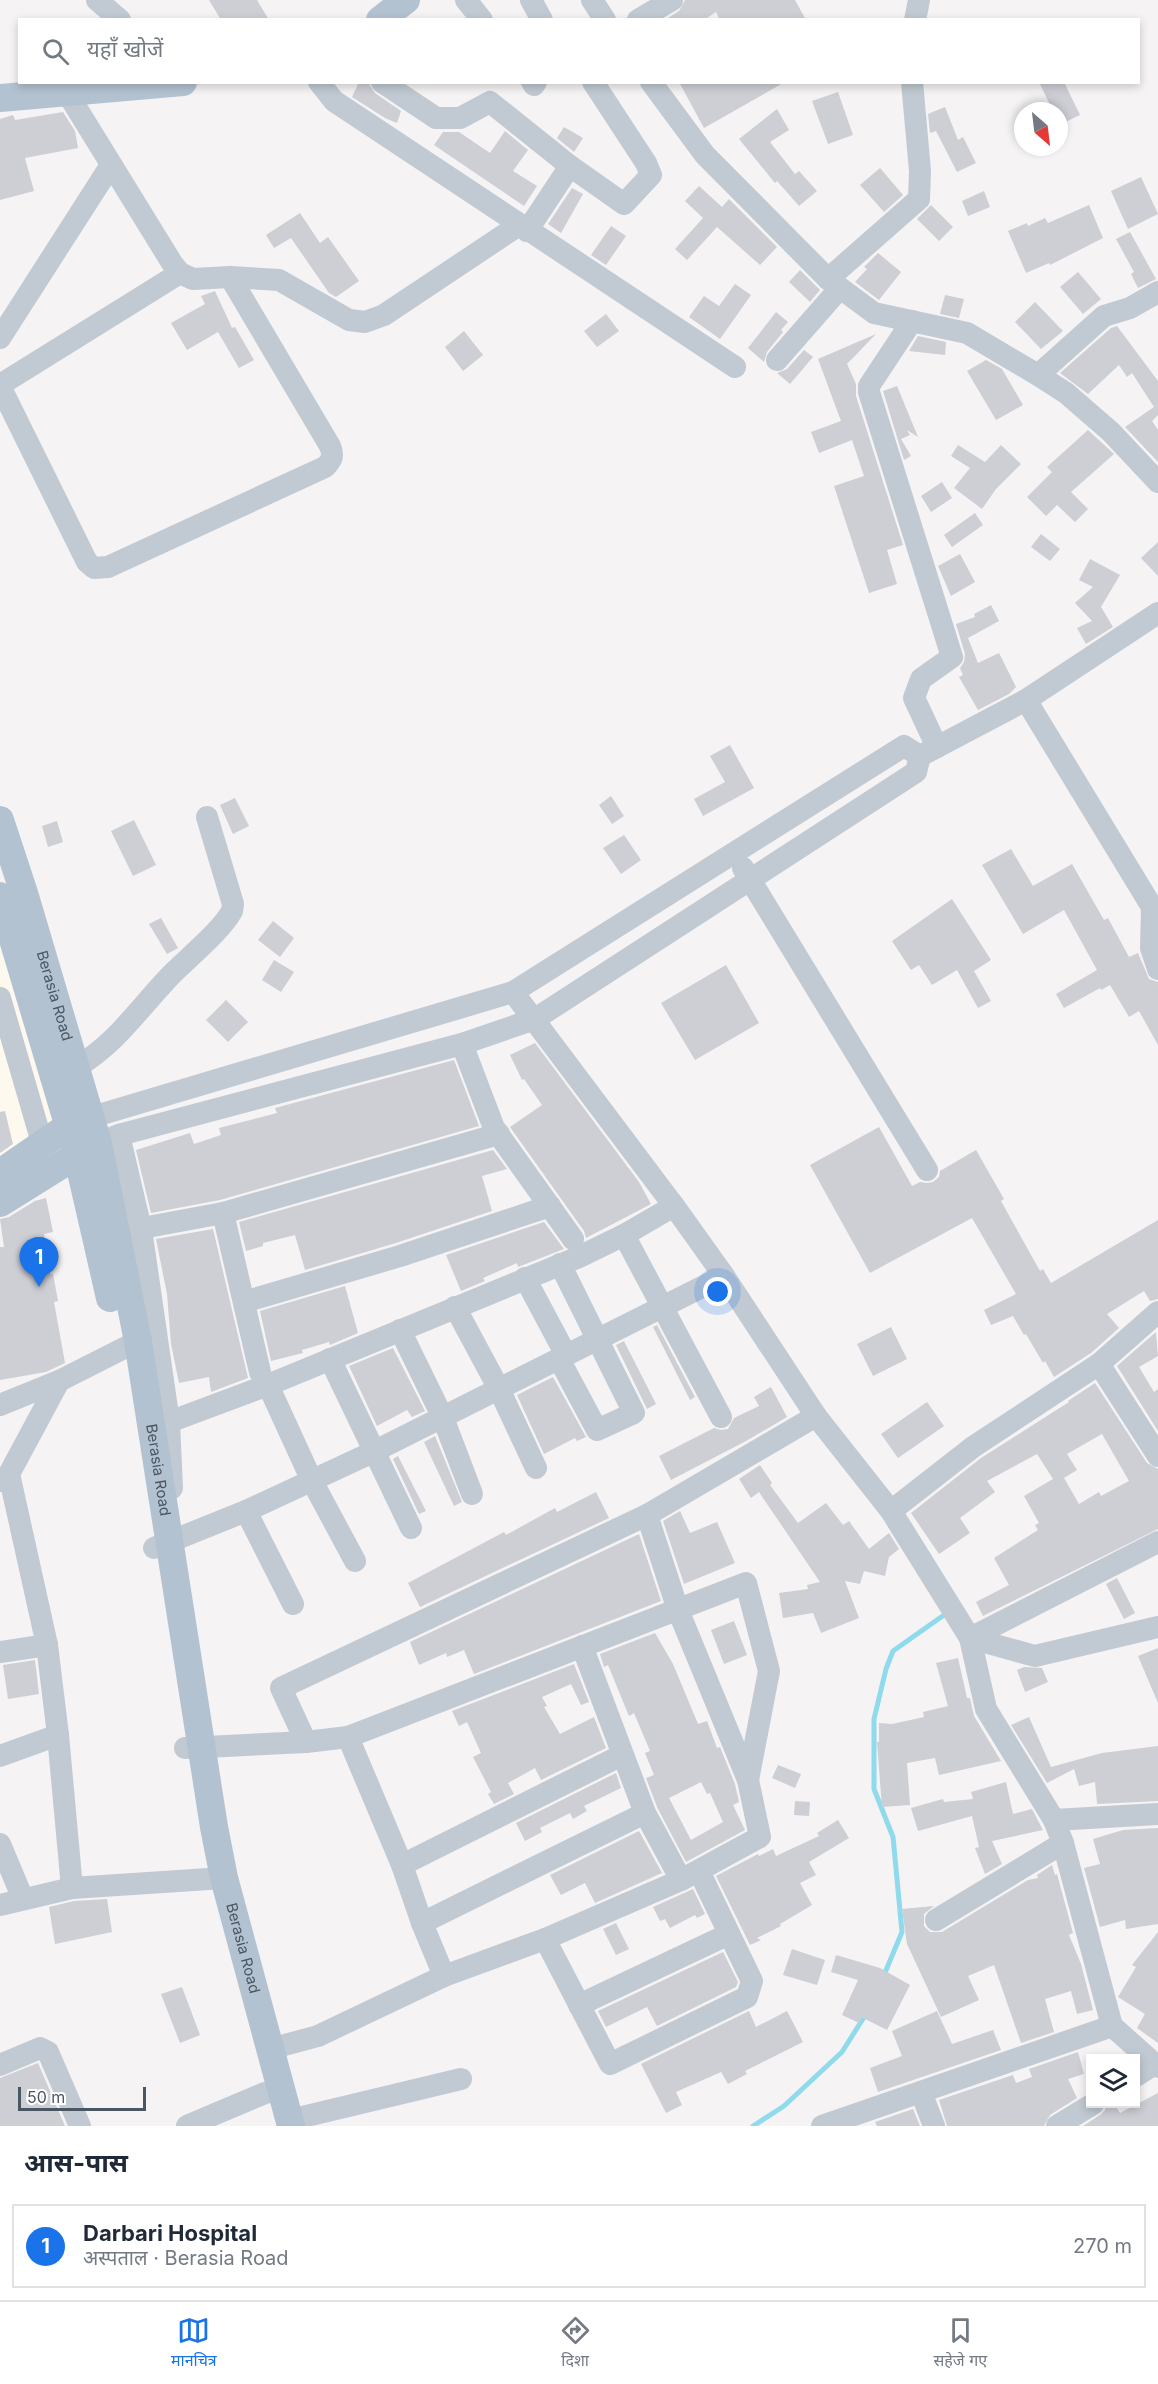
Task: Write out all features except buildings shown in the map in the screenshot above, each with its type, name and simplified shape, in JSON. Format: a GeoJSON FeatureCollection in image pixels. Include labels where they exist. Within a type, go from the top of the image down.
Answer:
{"type":"FeatureCollection","features":[{"type":"Feature","properties":{"kind":"main road"},"geometry":{"type":"LineString","coordinates":[[383,18],[406,0]]}},
{"type":"Feature","properties":{"kind":"main road"},"geometry":{"type":"LineString","coordinates":[[0,98],[157,84]]}},
{"type":"Feature","properties":{"kind":"main road","name":"Berasia Road"},"geometry":{"type":"LineString","coordinates":[[0,820],[77,1067],[90,1135]]}},
{"type":"Feature","properties":{"kind":"main road","name":"Berasia Road"},"geometry":{"type":"LineString","coordinates":[[1,899],[90,1135],[118,1233],[130,1345],[166,1544],[194,1749],[216,1878],[273,2092],[285,2124]]}},
{"type":"Feature","properties":{"kind":"main road"},"geometry":{"type":"LineString","coordinates":[[0,1173],[43,1146],[90,1135]]}},
{"type":"Feature","properties":{"kind":"main road"},"geometry":{"type":"LineString","coordinates":[[0,1203],[90,1135]]}},
{"type":"Feature","properties":{"kind":"main road","name":"Berasia Road"},"geometry":{"type":"LineString","coordinates":[[216,1878],[270,2049],[273,2092]]}},
{"type":"Feature","properties":{"kind":"street"},"geometry":{"type":"LineString","coordinates":[[98,0],[118,18]]}},
{"type":"Feature","properties":{"kind":"street"},"geometry":{"type":"LineString","coordinates":[[466,0],[480,18]]}},
{"type":"Feature","properties":{"kind":"street"},"geometry":{"type":"LineString","coordinates":[[531,0],[541,18]]}},
{"type":"Feature","properties":{"kind":"street"},"geometry":{"type":"LineString","coordinates":[[592,0],[604,18]]}},
{"type":"Feature","properties":{"kind":"street"},"geometry":{"type":"LineString","coordinates":[[641,18],[672,0]]}},
{"type":"Feature","properties":{"kind":"street"},"geometry":{"type":"LineString","coordinates":[[915,18],[919,0]]}},
{"type":"Feature","properties":{"kind":"street"},"geometry":{"type":"LineString","coordinates":[[321,84],[334,101],[735,367]]}},
{"type":"Feature","properties":{"kind":"street"},"geometry":{"type":"LineString","coordinates":[[388,84],[436,118],[460,118],[490,102],[570,166],[624,204],[651,176],[646,163],[594,84]]}},
{"type":"Feature","properties":{"kind":"street"},"geometry":{"type":"LineString","coordinates":[[652,84],[705,154],[834,283],[874,313],[967,333],[1038,375],[1066,393],[1111,432],[1158,482]]}},
{"type":"Feature","properties":{"kind":"street"},"geometry":{"type":"LineString","coordinates":[[777,360],[834,283],[919,199],[920,171],[912,84]]}},
{"type":"Feature","properties":{"kind":"street"},"geometry":{"type":"LineString","coordinates":[[66,91],[180,273],[194,279],[279,280],[349,320],[365,322],[384,315],[523,228],[570,166]]}},
{"type":"Feature","properties":{"kind":"street"},"geometry":{"type":"LineString","coordinates":[[0,338],[111,165]]}},
{"type":"Feature","properties":{"kind":"street"},"geometry":{"type":"LineString","coordinates":[[180,273],[0,386],[87,562],[94,568],[108,567],[325,467],[331,460],[333,454],[330,446],[230,278]]}},
{"type":"Feature","properties":{"kind":"street"},"geometry":{"type":"LineString","coordinates":[[1038,375],[1104,316],[1130,308],[1158,292]]}},
{"type":"Feature","properties":{"kind":"street"},"geometry":{"type":"LineString","coordinates":[[912,321],[869,386],[869,392],[952,657],[921,679],[914,698],[929,751]]}},
{"type":"Feature","properties":{"kind":"street"},"geometry":{"type":"LineString","coordinates":[[90,1135],[462,1044],[535,1019],[916,772],[929,751],[1026,700],[1158,613]]}},
{"type":"Feature","properties":{"kind":"street"},"geometry":{"type":"LineString","coordinates":[[1026,700],[1155,909],[1151,948],[1158,969]]}},
{"type":"Feature","properties":{"kind":"street"},"geometry":{"type":"LineString","coordinates":[[90,1135],[513,992],[904,746],[929,751]]}},
{"type":"Feature","properties":{"kind":"street"},"geometry":{"type":"LineString","coordinates":[[77,1067],[95,1056],[114,1039],[232,911],[233,904],[207,817]]}},
{"type":"Feature","properties":{"kind":"street"},"geometry":{"type":"LineString","coordinates":[[734,854],[927,1170]]}},
{"type":"Feature","properties":{"kind":"street"},"geometry":{"type":"LineString","coordinates":[[513,992],[674,1206],[724,1276],[816,1416],[891,1511],[969,1638],[986,1709],[1054,1820],[1063,1843],[1112,2026],[1157,2065],[1140,2074]]}},
{"type":"Feature","properties":{"kind":"street"},"geometry":{"type":"LineString","coordinates":[[0,998],[43,1146]]}},
{"type":"Feature","properties":{"kind":"street"},"geometry":{"type":"LineString","coordinates":[[462,1044],[490,1120],[573,1239]]}},
{"type":"Feature","properties":{"kind":"street"},"geometry":{"type":"LineString","coordinates":[[499,1134],[223,1213],[118,1233],[169,1422],[166,1544],[246,1511],[373,1452],[724,1276]]}},
{"type":"Feature","properties":{"kind":"street"},"geometry":{"type":"LineString","coordinates":[[244,1302],[400,1256],[550,1206]]}},
{"type":"Feature","properties":{"kind":"street"},"geometry":{"type":"LineString","coordinates":[[169,1422],[264,1378],[330,1359],[560,1264],[624,1235],[674,1206]]}},
{"type":"Feature","properties":{"kind":"street"},"geometry":{"type":"LineString","coordinates":[[223,1213],[264,1378],[312,1480],[356,1561]]}},
{"type":"Feature","properties":{"kind":"street"},"geometry":{"type":"LineString","coordinates":[[624,1235],[721,1417]]}},
{"type":"Feature","properties":{"kind":"street"},"geometry":{"type":"LineString","coordinates":[[525,1278],[597,1430],[634,1413],[560,1264]]}},
{"type":"Feature","properties":{"kind":"street"},"geometry":{"type":"LineString","coordinates":[[455,1307],[499,1389],[536,1468]]}},
{"type":"Feature","properties":{"kind":"street"},"geometry":{"type":"LineString","coordinates":[[891,1511],[974,1447],[1099,1365],[1158,1312]]}},
{"type":"Feature","properties":{"kind":"street"},"geometry":{"type":"LineString","coordinates":[[400,1330],[443,1418],[472,1494]]}},
{"type":"Feature","properties":{"kind":"street"},"geometry":{"type":"LineString","coordinates":[[0,1405],[59,1381],[130,1345]]}},
{"type":"Feature","properties":{"kind":"street"},"geometry":{"type":"LineString","coordinates":[[330,1359],[411,1528]]}},
{"type":"Feature","properties":{"kind":"street"},"geometry":{"type":"LineString","coordinates":[[1099,1365],[1158,1456]]}},
{"type":"Feature","properties":{"kind":"street"},"geometry":{"type":"LineString","coordinates":[[59,1381],[4,1478],[47,1645],[72,1888]]}},
{"type":"Feature","properties":{"kind":"street"},"geometry":{"type":"LineString","coordinates":[[306,1742],[281,1688],[646,1515],[816,1416]]}},
{"type":"Feature","properties":{"kind":"street"},"geometry":{"type":"LineString","coordinates":[[246,1511],[293,1604]]}},
{"type":"Feature","properties":{"kind":"street"},"geometry":{"type":"LineString","coordinates":[[270,2049],[318,2036],[444,1976],[545,1939],[690,1876],[760,1837],[748,1780],[678,1610],[646,1515]]}},
{"type":"Feature","properties":{"kind":"street"},"geometry":{"type":"LineString","coordinates":[[969,1638],[1158,1542]]}},
{"type":"Feature","properties":{"kind":"street"},"geometry":{"type":"LineString","coordinates":[[194,1749],[348,1737],[746,1583],[769,1671],[748,1780]]}},
{"type":"Feature","properties":{"kind":"street"},"geometry":{"type":"LineString","coordinates":[[969,1638],[1035,1656],[1158,1627]]}},
{"type":"Feature","properties":{"kind":"street"},"geometry":{"type":"LineString","coordinates":[[0,1652],[47,1645]]}},
{"type":"Feature","properties":{"kind":"street"},"geometry":{"type":"LineString","coordinates":[[545,1939],[610,2064],[747,1997],[752,1981],[729,1934],[645,1813],[582,1646]]}},
{"type":"Feature","properties":{"kind":"street"},"geometry":{"type":"LineString","coordinates":[[0,1756],[58,1735]]}},
{"type":"Feature","properties":{"kind":"street"},"geometry":{"type":"LineString","coordinates":[[348,1737],[402,1865],[422,1923],[444,1976]]}},
{"type":"Feature","properties":{"kind":"street"},"geometry":{"type":"LineString","coordinates":[[402,1865],[622,1755]]}},
{"type":"Feature","properties":{"kind":"street"},"geometry":{"type":"LineString","coordinates":[[422,1923],[645,1813]]}},
{"type":"Feature","properties":{"kind":"street"},"geometry":{"type":"LineString","coordinates":[[1054,1820],[1158,1814]]}},
{"type":"Feature","properties":{"kind":"street"},"geometry":{"type":"LineString","coordinates":[[936,1920],[1063,1843]]}},
{"type":"Feature","properties":{"kind":"street"},"geometry":{"type":"LineString","coordinates":[[2,1857],[22,1899]]}},
{"type":"Feature","properties":{"kind":"street"},"geometry":{"type":"LineString","coordinates":[[0,1905],[72,1888],[216,1878]]}},
{"type":"Feature","properties":{"kind":"street"},"geometry":{"type":"LineString","coordinates":[[579,2005],[729,1934]]}},
{"type":"Feature","properties":{"kind":"street"},"geometry":{"type":"LineString","coordinates":[[822,2126],[1112,2026]]}},
{"type":"Feature","properties":{"kind":"street"},"geometry":{"type":"LineString","coordinates":[[0,2065],[40,2048],[48,2052],[80,2126]]}},
{"type":"Feature","properties":{"kind":"street"},"geometry":{"type":"LineString","coordinates":[[285,2124],[461,2079]]}},
{"type":"Feature","properties":{"kind":"street"},"geometry":{"type":"LineString","coordinates":[[187,2126],[273,2092]]}},
{"type":"Feature","properties":{"kind":"street"},"geometry":{"type":"LineString","coordinates":[[921,2092],[934,2126]]}},
{"type":"Feature","properties":{"kind":"street"},"geometry":{"type":"LineString","coordinates":[[1057,2126],[1086,2107]]}},
{"type":"Feature","properties":{"kind":"shaded area"},"geometry":{"type":"Polygon","coordinates":[[[0,908],[83,1146],[0,1157],[0,908]]]}},
{"type":"Feature","properties":{"kind":"waterway"},"geometry":{"type":"LineString","coordinates":[[884,1975],[902,1932],[893,1837],[874,1789],[874,1719],[886,1669],[893,1651],[944,1615]]}},
{"type":"Feature","properties":{"kind":"waterway"},"geometry":{"type":"LineString","coordinates":[[753,2126],[784,2106],[842,2052],[866,2014]]}},
{"type":"Feature","properties":{"kind":"place","name":"Darbari Hospital"},"geometry":{"type":"Point","coordinates":[39,1287]}}]}
